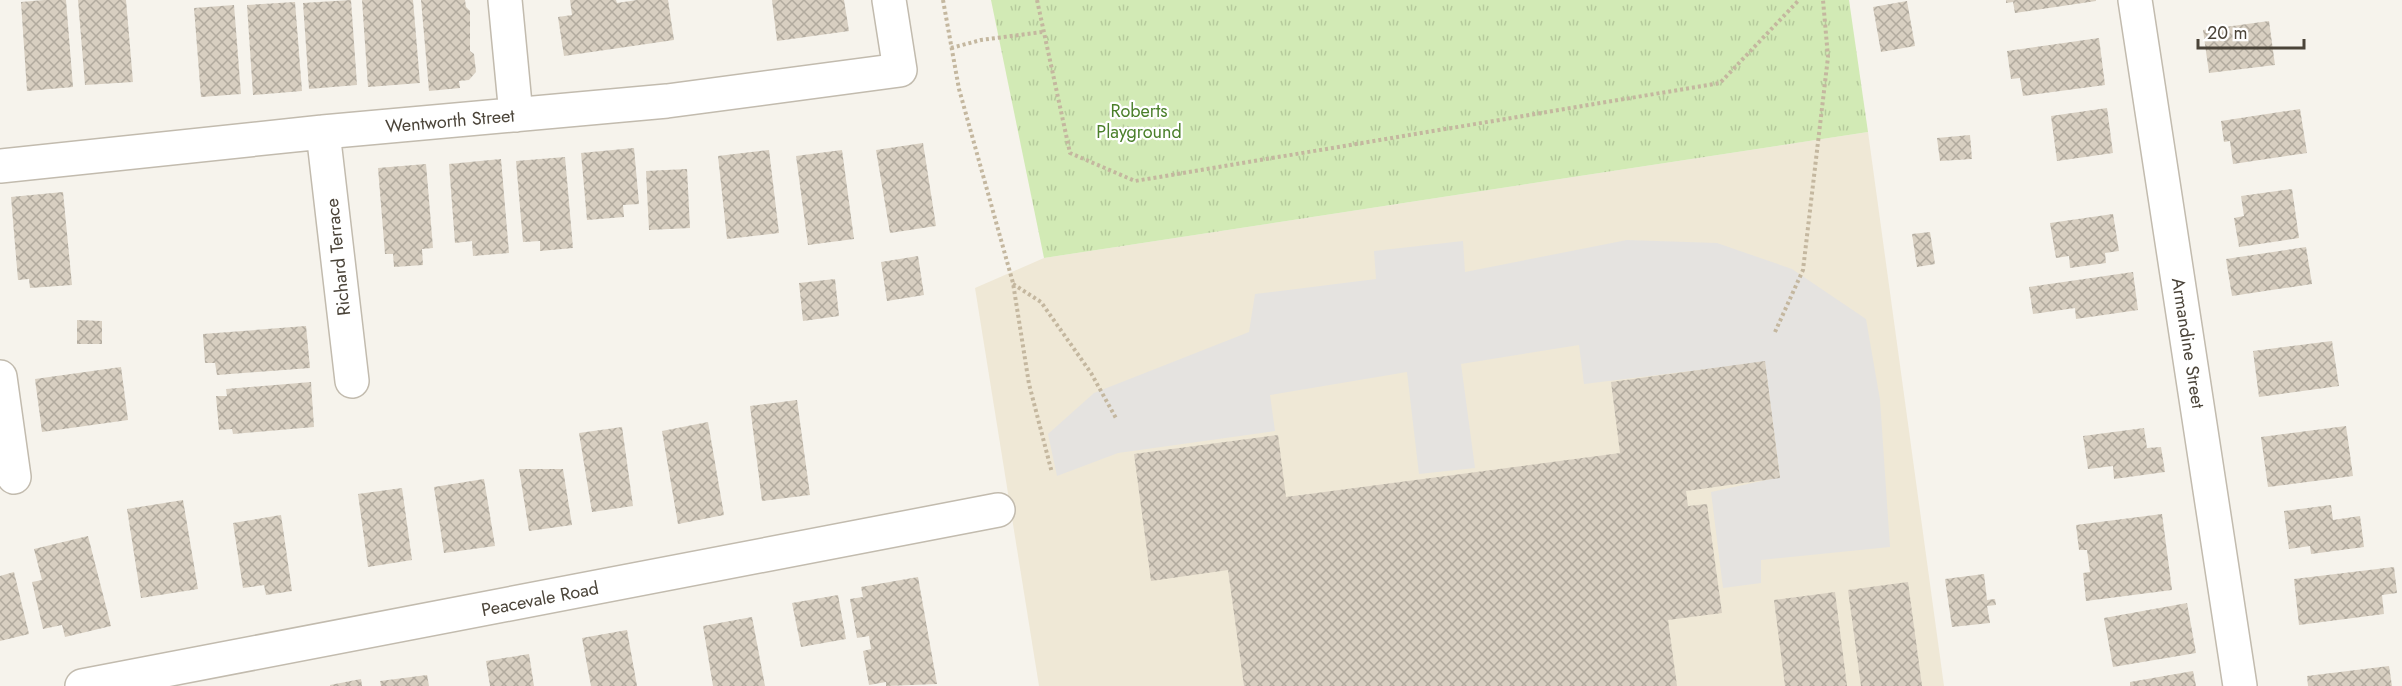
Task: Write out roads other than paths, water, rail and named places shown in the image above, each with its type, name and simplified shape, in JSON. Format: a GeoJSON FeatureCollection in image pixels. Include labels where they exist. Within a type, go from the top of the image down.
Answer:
{"type":"FeatureCollection","features":[{"type":"Feature","properties":{"kind":"street"},"geometry":{"type":"LineString","coordinates":[[504,0],[516,116]]}},
{"type":"Feature","properties":{"kind":"street","name":"Wentworth Street"},"geometry":{"type":"LineString","coordinates":[[0,166],[324,132],[667,101],[900,70],[889,0]]}},
{"type":"Feature","properties":{"kind":"street","name":"Armandine Street"},"geometry":{"type":"LineString","coordinates":[[2134,0],[2240,686]]}},
{"type":"Feature","properties":{"kind":"street","name":"Richard Terrace"},"geometry":{"type":"LineString","coordinates":[[324,132],[352,381]]}},
{"type":"Feature","properties":{"kind":"street"},"geometry":{"type":"LineString","coordinates":[[0,377],[14,477]]}},
{"type":"Feature","properties":{"kind":"street","name":"Peacevale Road"},"geometry":{"type":"LineString","coordinates":[[82,686],[998,510]]}},
{"type":"Feature","properties":{"kind":"park label","name":"Roberts Playground"},"geometry":{"type":"Point","coordinates":[1139,121]}}]}
